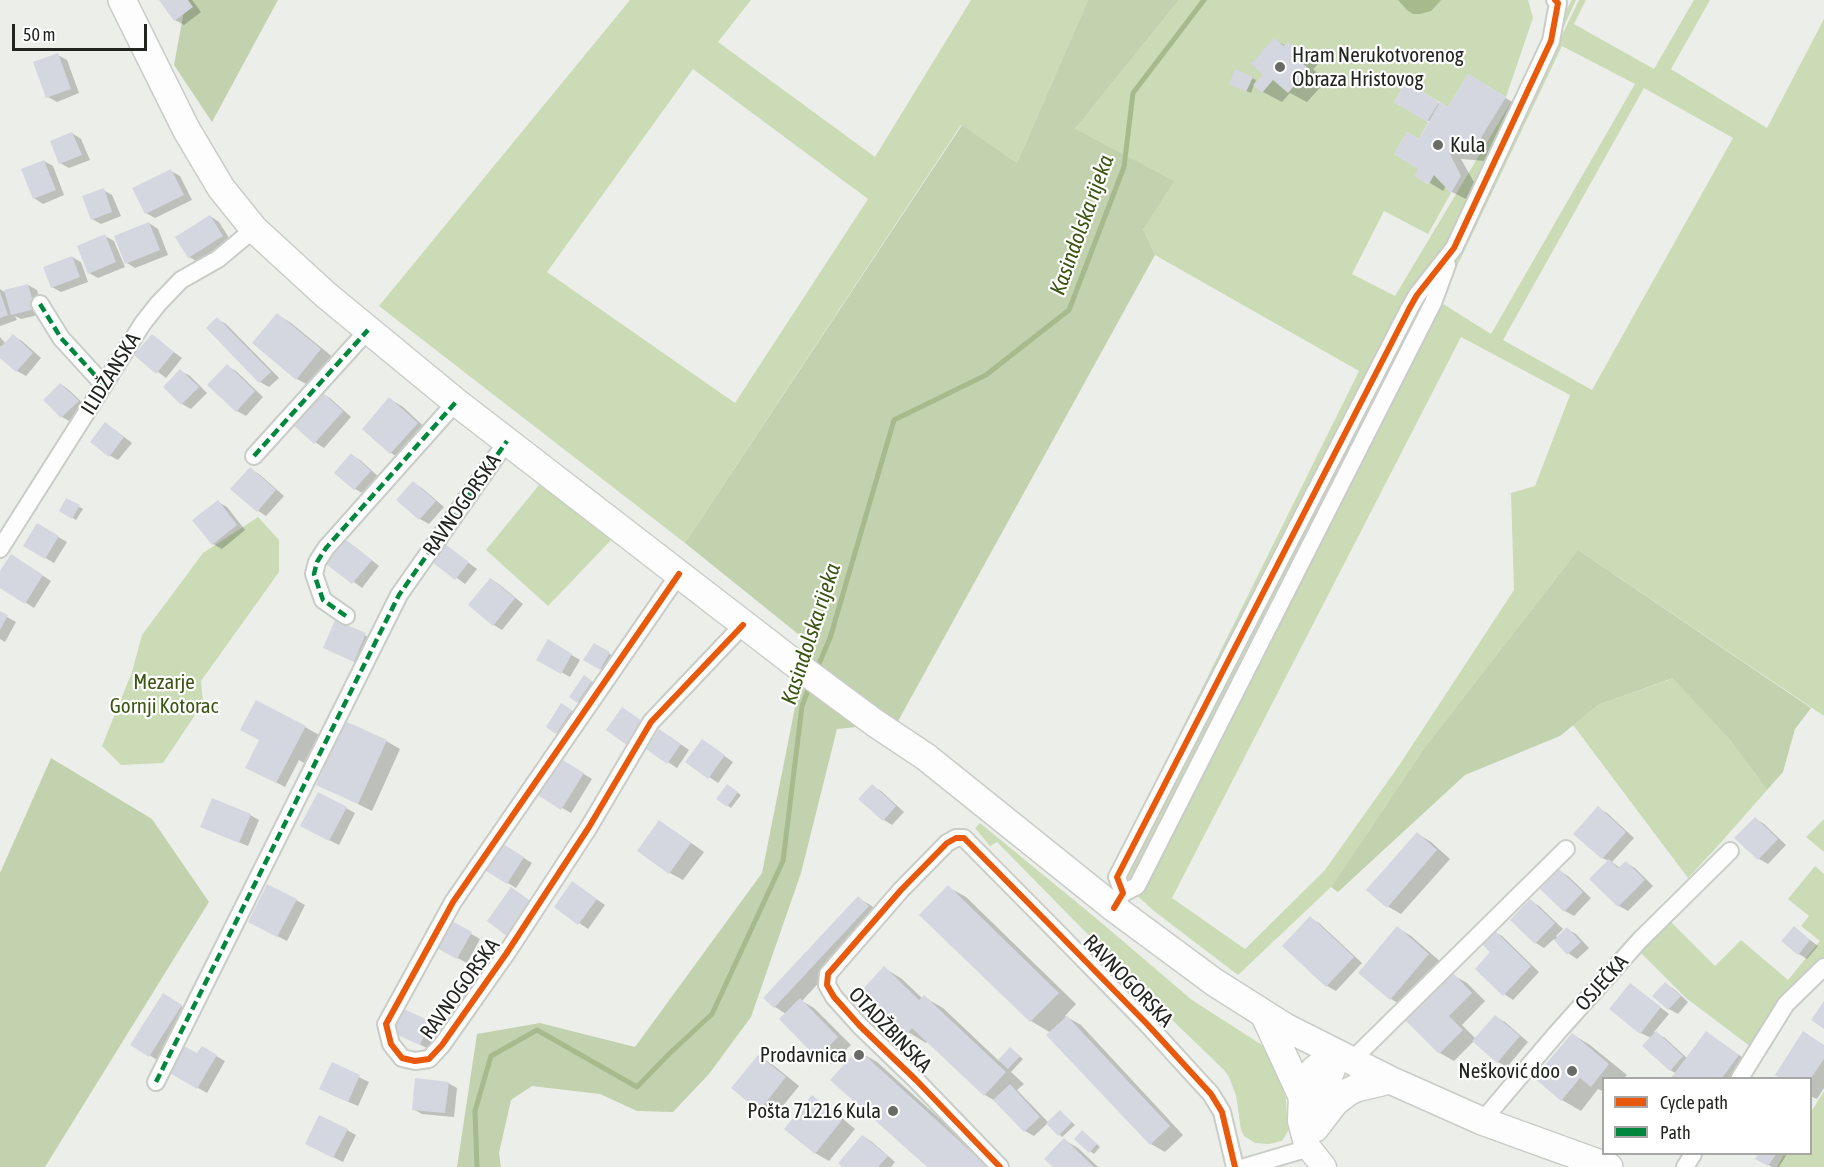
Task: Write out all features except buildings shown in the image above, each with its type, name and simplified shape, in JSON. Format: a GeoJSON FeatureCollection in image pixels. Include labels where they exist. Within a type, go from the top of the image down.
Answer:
{"type":"FeatureCollection","features":[{"type":"Feature","properties":{"kind":"main road","name":"RAVNOGORSKA"},"geometry":{"type":"LineString","coordinates":[[123,0],[186,129],[221,188],[254,229],[368,330],[456,402],[743,625],[1119,900],[1214,982],[1264,1014],[1390,1080],[1482,1121],[1609,1167]]}},
{"type":"Feature","properties":{"kind":"main road"},"geometry":{"type":"LineString","coordinates":[[1264,1014],[1301,1094]]}},
{"type":"Feature","properties":{"kind":"main road"},"geometry":{"type":"LineString","coordinates":[[1316,1148],[1300,1121],[1301,1094],[1307,1076],[1313,1069],[1322,1062],[1345,1058]]}},
{"type":"Feature","properties":{"kind":"main road"},"geometry":{"type":"LineString","coordinates":[[1316,1148],[1328,1083],[1345,1058]]}},
{"type":"Feature","properties":{"kind":"main road"},"geometry":{"type":"LineString","coordinates":[[1316,1148],[1335,1102],[1356,1088],[1390,1080]]}},
{"type":"Feature","properties":{"kind":"street"},"geometry":{"type":"LineString","coordinates":[[1119,900],[1117,877],[1409,309],[1417,295],[1454,248],[1551,41],[1558,3],[1555,0]]}},
{"type":"Feature","properties":{"kind":"street","name":"ILIDŽANSKA"},"geometry":{"type":"LineString","coordinates":[[0,549],[143,323],[158,304],[181,280],[218,259],[254,229]]}},
{"type":"Feature","properties":{"kind":"street"},"geometry":{"type":"LineString","coordinates":[[40,304],[61,338],[104,385]]}},
{"type":"Feature","properties":{"kind":"street"},"geometry":{"type":"LineString","coordinates":[[254,456],[368,330]]}},
{"type":"Feature","properties":{"kind":"street"},"geometry":{"type":"LineString","coordinates":[[346,616],[323,600],[314,574],[317,562],[326,548],[456,402]]}},
{"type":"Feature","properties":{"kind":"street","name":"RAVNOGORSKA"},"geometry":{"type":"LineString","coordinates":[[156,1082],[399,595],[507,441]]}},
{"type":"Feature","properties":{"kind":"street","name":"RAVNOGORSKA"},"geometry":{"type":"LineString","coordinates":[[679,574],[453,902],[386,1024],[391,1044],[402,1058],[415,1061],[429,1059],[442,1045],[506,954],[590,827],[651,722],[743,625]]}},
{"type":"Feature","properties":{"kind":"street","name":"RAVNOGORSKA"},"geometry":{"type":"LineString","coordinates":[[964,838],[1147,1024],[1211,1094],[1222,1112],[1235,1167]]}},
{"type":"Feature","properties":{"kind":"street","name":"OTADŽBINSKA"},"geometry":{"type":"LineString","coordinates":[[964,838],[950,840],[901,890],[828,974],[827,985],[834,997],[860,1026],[1000,1167]]}},
{"type":"Feature","properties":{"kind":"street"},"geometry":{"type":"LineString","coordinates":[[1345,1058],[1566,849]]}},
{"type":"Feature","properties":{"kind":"street","name":"OSJEČKA"},"geometry":{"type":"LineString","coordinates":[[1482,1121],[1640,939],[1730,851]]}},
{"type":"Feature","properties":{"kind":"street"},"geometry":{"type":"LineString","coordinates":[[1741,1077],[1786,1004],[1824,968]]}},
{"type":"Feature","properties":{"kind":"street"},"geometry":{"type":"LineString","coordinates":[[1245,1167],[1316,1148]]}},
{"type":"Feature","properties":{"kind":"green space"},"geometry":{"type":"Polygon","coordinates":[[[630,0],[751,0],[718,42],[875,157],[971,0],[1088,0],[1017,163],[961,125],[685,543],[379,306],[630,0]],[[693,69],[547,272],[735,403],[868,199],[693,69]]]}},
{"type":"Feature","properties":{"kind":"green space"},"geometry":{"type":"Polygon","coordinates":[[[1179,0],[1528,0],[1533,18],[1506,97],[1468,74],[1448,107],[1406,82],[1394,102],[1428,122],[1419,139],[1407,132],[1394,154],[1419,169],[1415,176],[1428,184],[1434,175],[1451,193],[1428,234],[1384,211],[1352,274],[1395,296],[1572,0],[1576,0],[1521,119],[1579,0],[1586,0],[1574,24],[1654,69],[1694,0],[1710,0],[1671,69],[1767,128],[1824,19],[1824,716],[1578,550],[1425,747],[1331,887],[1238,975],[1154,911],[1111,872],[1359,371],[1155,255],[1143,229],[1075,129],[1179,0]],[[1562,46],[1440,302],[1491,334],[1635,84],[1562,46]],[[1644,88],[1503,340],[1592,390],[1733,138],[1644,88]],[[1461,337],[1172,898],[1245,949],[1325,870],[1400,764],[1514,590],[1511,493],[1535,486],[1570,395],[1461,337]]]}},
{"type":"Feature","properties":{"kind":"green space"},"geometry":{"type":"Polygon","coordinates":[[[539,485],[613,538],[548,606],[486,550],[539,485]]]}},
{"type":"Feature","properties":{"kind":"green space","name":"Mezarje Gornji Kotorac"},"geometry":{"type":"Polygon","coordinates":[[[258,517],[279,540],[279,572],[201,681],[203,703],[163,763],[121,765],[102,746],[132,672],[142,635],[203,553],[258,517]]]}},
{"type":"Feature","properties":{"kind":"green space"},"geometry":{"type":"Polygon","coordinates":[[[1674,678],[1730,740],[1767,790],[1688,878],[1573,725],[1598,705],[1674,678]]]}},
{"type":"Feature","properties":{"kind":"green space"},"geometry":{"type":"Polygon","coordinates":[[[1824,819],[1824,852],[1806,837],[1824,819]]]}},
{"type":"Feature","properties":{"kind":"green space"},"geometry":{"type":"Polygon","coordinates":[[[980,823],[1192,1000],[1262,1045],[1271,1055],[1285,1087],[1288,1131],[1282,1141],[1269,1144],[1255,1143],[1244,1136],[1236,1095],[1224,1070],[997,842],[990,846],[975,828],[980,823]]]}},
{"type":"Feature","properties":{"kind":"green space"},"geometry":{"type":"Polygon","coordinates":[[[1815,866],[1824,874],[1824,960],[1751,1047],[1686,998],[1639,951],[1671,922],[1715,966],[1741,940],[1788,980],[1820,941],[1801,926],[1809,916],[1788,899],[1815,866]]]}},
{"type":"Feature","properties":{"kind":"green space"},"geometry":{"type":"Polygon","coordinates":[[[1824,1091],[1824,1167],[1777,1167],[1783,1155],[1812,1155],[1812,1110],[1824,1091]]]}},
{"type":"Feature","properties":{"kind":"shaded area"},"geometry":{"type":"Polygon","coordinates":[[[186,0],[278,0],[212,122],[174,65],[186,0]]]}},
{"type":"Feature","properties":{"kind":"shaded area"},"geometry":{"type":"Polygon","coordinates":[[[1088,0],[1179,0],[1075,129],[1174,181],[1143,229],[1155,255],[897,723],[837,729],[801,873],[751,1017],[709,1074],[673,1112],[637,1111],[600,1094],[532,1086],[511,1100],[499,1153],[501,1167],[457,1167],[477,1034],[540,1023],[635,1047],[762,873],[808,642],[685,543],[962,125],[1017,163],[1088,0]]]}},
{"type":"Feature","properties":{"kind":"shaded area"},"geometry":{"type":"Polygon","coordinates":[[[1398,0],[1441,0],[1431,11],[1413,14],[1398,0]]]}},
{"type":"Feature","properties":{"kind":"shaded area"},"geometry":{"type":"Polygon","coordinates":[[[1578,550],[1811,708],[1795,729],[1783,772],[1767,790],[1730,740],[1673,678],[1598,705],[1560,736],[1465,775],[1338,892],[1331,887],[1425,747],[1578,550]]]}},
{"type":"Feature","properties":{"kind":"shaded area"},"geometry":{"type":"Polygon","coordinates":[[[51,758],[152,819],[209,902],[45,1167],[0,1167],[0,873],[51,758]]]}},
{"type":"Feature","properties":{"kind":"waterway","name":"Kasindolska rijeka"},"geometry":{"type":"LineString","coordinates":[[816,671],[830,638],[894,420],[986,375],[1069,310],[1124,167],[1133,93],[1204,0]]}},
{"type":"Feature","properties":{"kind":"waterway","name":"Kasindolska rijeka"},"geometry":{"type":"LineString","coordinates":[[477,1167],[475,1111],[491,1056],[537,1030],[637,1087],[712,1014],[783,861],[802,706],[810,685]]}},
{"type":"Feature","properties":{"kind":"marked path"},"geometry":{"type":"LineString","coordinates":[[40,304],[61,338],[104,385]]}},
{"type":"Feature","properties":{"kind":"marked path"},"geometry":{"type":"LineString","coordinates":[[254,456],[368,330]]}},
{"type":"Feature","properties":{"kind":"marked path"},"geometry":{"type":"LineString","coordinates":[[346,616],[323,600],[314,574],[317,562],[326,548],[456,402]]}},
{"type":"Feature","properties":{"kind":"marked path"},"geometry":{"type":"LineString","coordinates":[[156,1082],[399,595],[507,441]]}},
{"type":"Feature","properties":{"kind":"cycle path"},"geometry":{"type":"LineString","coordinates":[[1114,908],[1123,893],[1117,877],[1409,309],[1417,295],[1454,248],[1551,41],[1558,3],[1555,0]]}},
{"type":"Feature","properties":{"kind":"cycle path"},"geometry":{"type":"LineString","coordinates":[[679,574],[453,902],[386,1024],[391,1044],[402,1058],[415,1061],[429,1059],[442,1045],[506,954],[589,827],[651,722],[743,625]]}},
{"type":"Feature","properties":{"kind":"cycle path"},"geometry":{"type":"LineString","coordinates":[[1000,1167],[860,1026],[834,997],[827,985],[828,974],[901,890],[947,843],[956,838],[964,838],[1147,1024],[1211,1094],[1222,1112],[1235,1167]]}},
{"type":"Feature","properties":{"kind":"place","name":"Hram Nerukotvorenog Obraza Hristovog"},"geometry":{"type":"Point","coordinates":[1280,67]}},
{"type":"Feature","properties":{"kind":"place","name":"Kula"},"geometry":{"type":"Point","coordinates":[1438,145]}},
{"type":"Feature","properties":{"kind":"place","name":"Prodavnica"},"geometry":{"type":"Point","coordinates":[859,1055]}},
{"type":"Feature","properties":{"kind":"place","name":"Nešković doo"},"geometry":{"type":"Point","coordinates":[1572,1071]}},
{"type":"Feature","properties":{"kind":"place","name":"Pošta 71216 Kula"},"geometry":{"type":"Point","coordinates":[893,1111]}}]}
